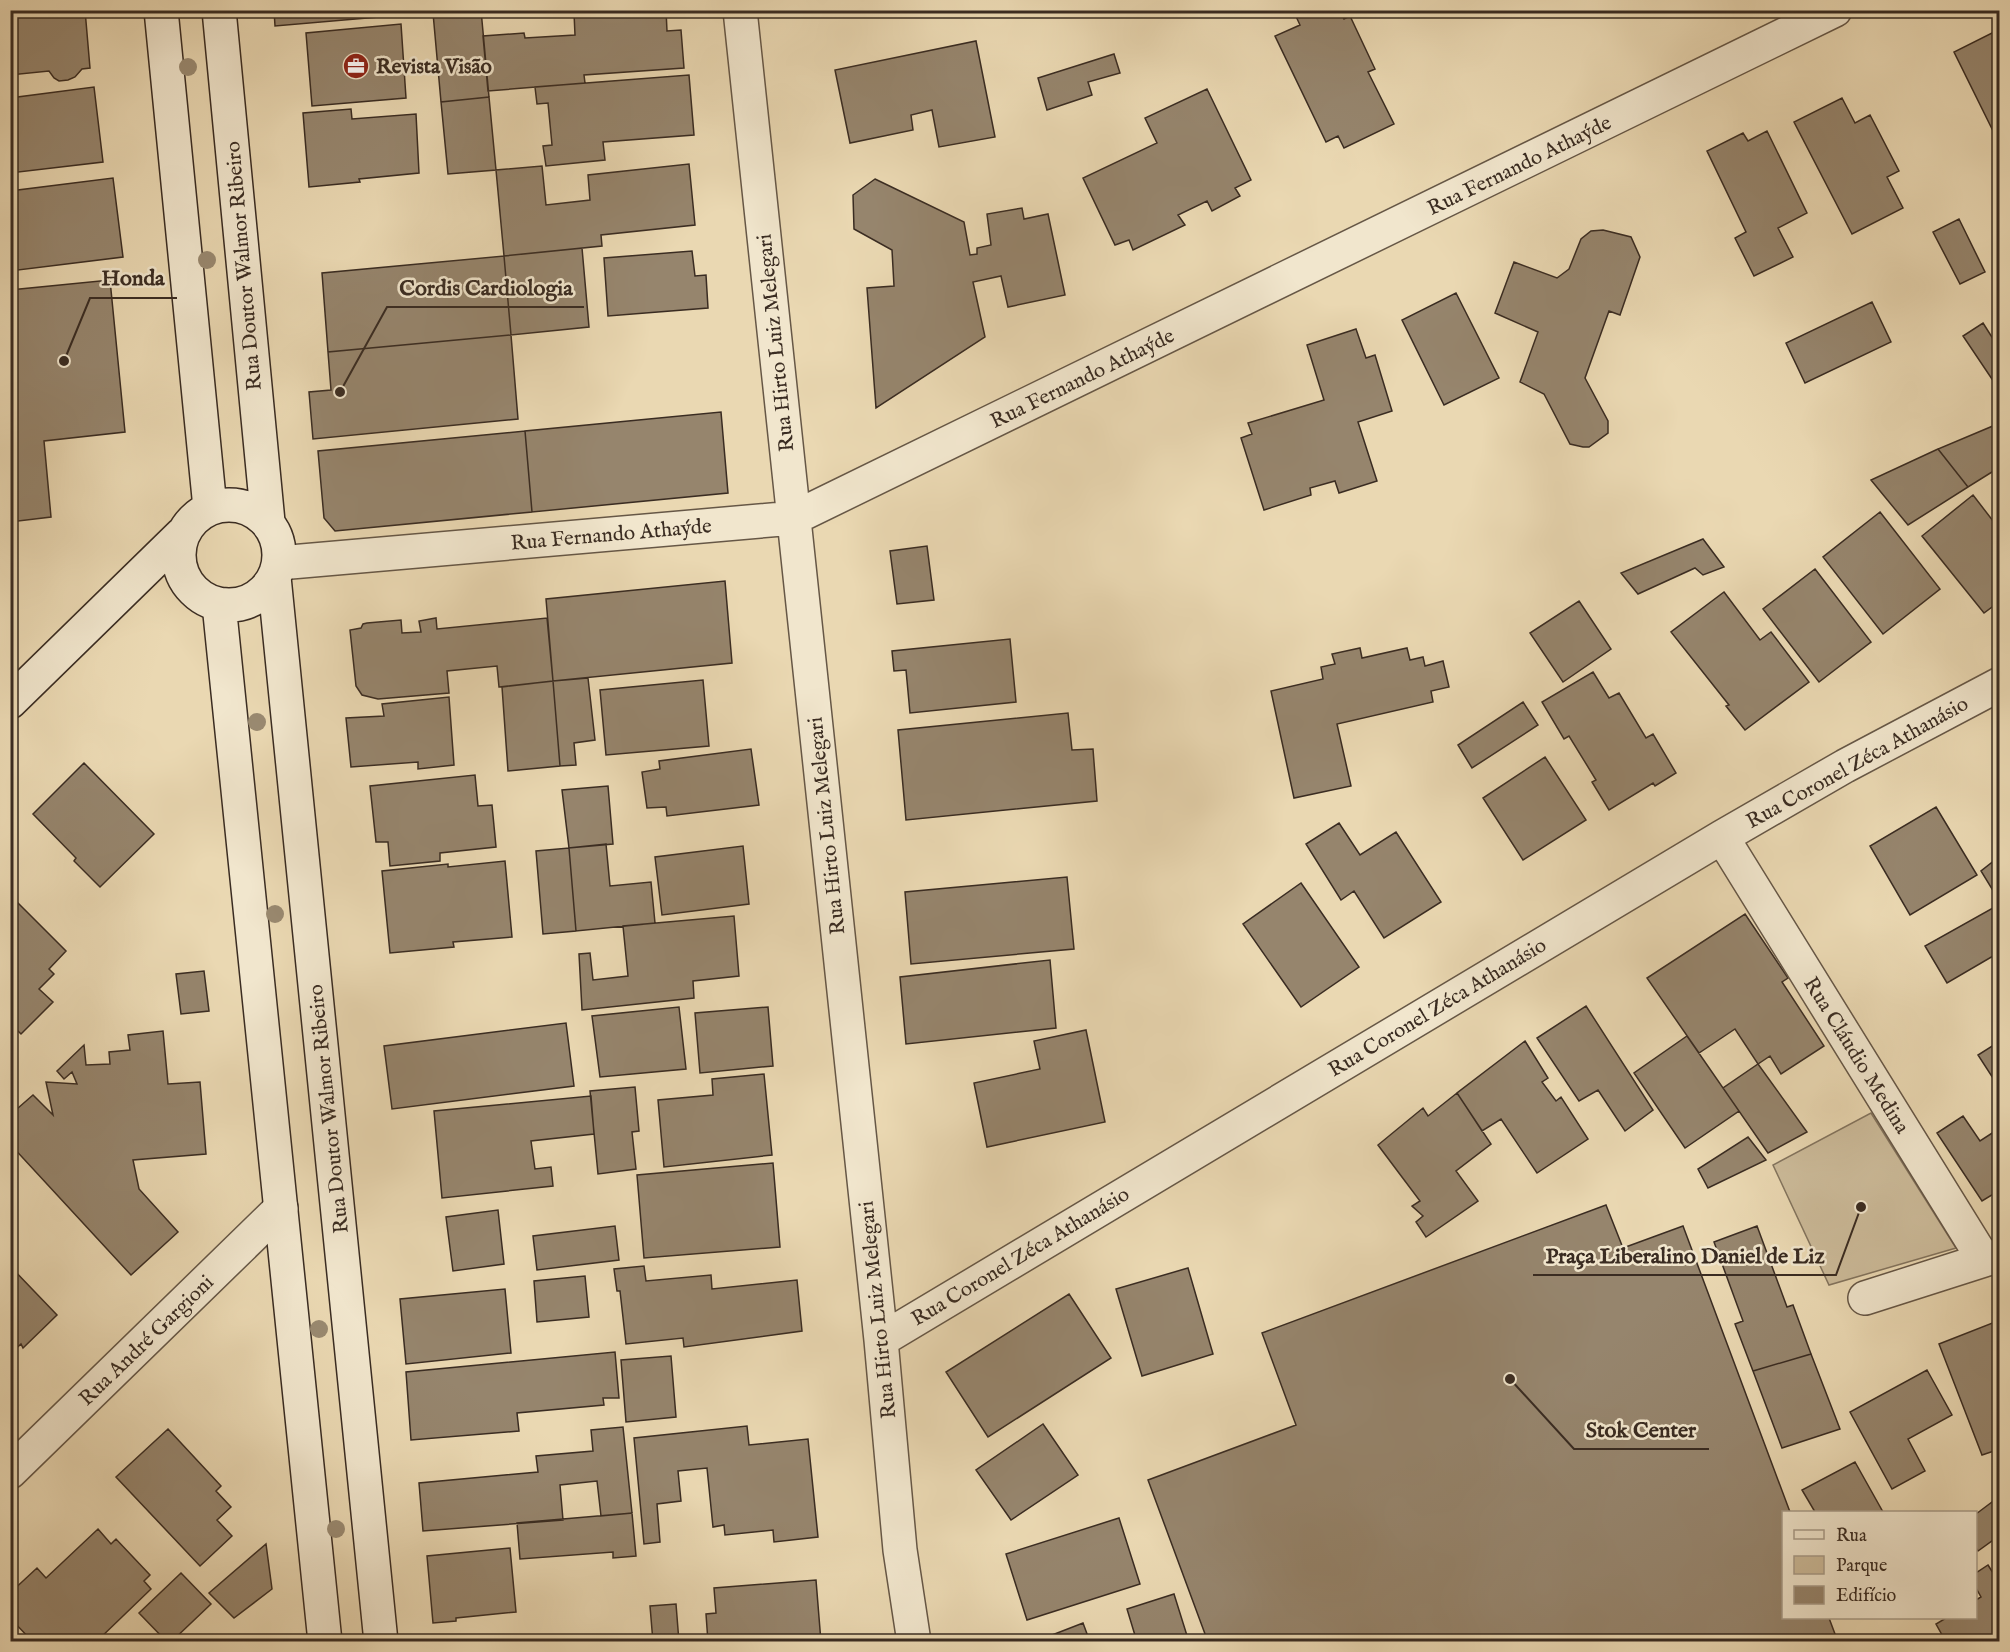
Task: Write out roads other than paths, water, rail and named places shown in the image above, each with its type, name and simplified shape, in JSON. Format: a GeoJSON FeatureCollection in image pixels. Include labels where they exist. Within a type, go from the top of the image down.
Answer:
{"type":"FeatureCollection","features":[{"type":"Feature","properties":{"kind":"street"},"geometry":{"type":"LineString","coordinates":[[161,10],[210,508]]}},
{"type":"Feature","properties":{"kind":"street","name":"Rua Doutor Walmor Ribeiro"},"geometry":{"type":"LineString","coordinates":[[219,10],[268,522]]}},
{"type":"Feature","properties":{"kind":"street","name":"Rua Hirto Luiz Melegari"},"geometry":{"type":"LineString","coordinates":[[740,10],[881,1340],[900,1550],[914,1641]]}},
{"type":"Feature","properties":{"kind":"street","name":"Rua Fernando Athaýde"},"geometry":{"type":"LineString","coordinates":[[276,570],[794,518],[1835,10]]}},
{"type":"Feature","properties":{"kind":"street"},"geometry":{"type":"LineString","coordinates":[[10,702],[182,534],[189,523],[210,508],[225,504],[241,506],[255,512],[268,522],[279,548],[276,570],[265,590],[252,600],[236,604],[219,604],[205,600],[193,591],[184,578],[179,564],[178,549],[182,534]]}},
{"type":"Feature","properties":{"kind":"street","name":"Rua Doutor Walmor Ribeiro"},"geometry":{"type":"LineString","coordinates":[[276,570],[381,1641]]}},
{"type":"Feature","properties":{"kind":"street"},"geometry":{"type":"LineString","coordinates":[[219,604],[325,1641]]}},
{"type":"Feature","properties":{"kind":"street","name":"Rua Coronel Zéca Athanásio"},"geometry":{"type":"LineString","coordinates":[[881,1340],[1722,837],[1845,766],[2000,684]]}},
{"type":"Feature","properties":{"kind":"street","name":"Rua Cláudio Medina"},"geometry":{"type":"LineString","coordinates":[[1722,837],[1992,1258]]}},
{"type":"Feature","properties":{"kind":"street","name":"Rua André Gargioni"},"geometry":{"type":"LineString","coordinates":[[10,1472],[281,1208]]}},
{"type":"Feature","properties":{"kind":"street"},"geometry":{"type":"LineString","coordinates":[[1865,1298],[1992,1258]]}},
{"type":"Feature","properties":{"kind":"place","name":"Revista Visão"},"geometry":{"type":"Point","coordinates":[356,66]}},
{"type":"Feature","properties":{"kind":"place","name":"Honda"},"geometry":{"type":"Point","coordinates":[64,361]}},
{"type":"Feature","properties":{"kind":"place","name":"Cordis Cardiologia"},"geometry":{"type":"Point","coordinates":[340,392]}},
{"type":"Feature","properties":{"kind":"place","name":"Praça Liberalino Daniel de Liz"},"geometry":{"type":"Point","coordinates":[1861,1207]}},
{"type":"Feature","properties":{"kind":"place","name":"Stok Center"},"geometry":{"type":"Point","coordinates":[1510,1379]}}]}
